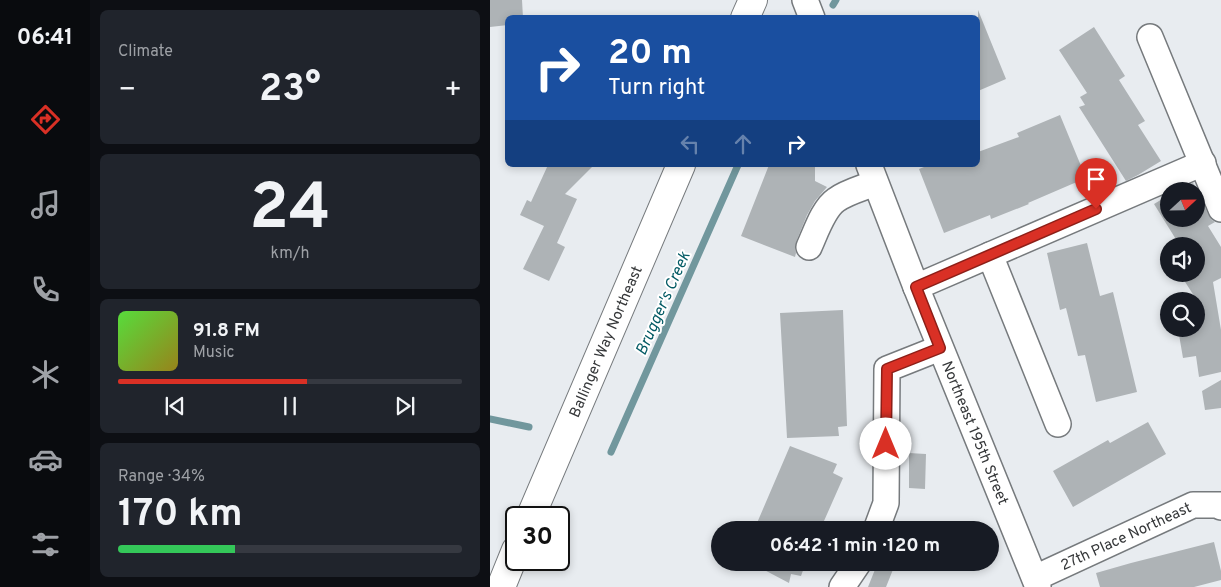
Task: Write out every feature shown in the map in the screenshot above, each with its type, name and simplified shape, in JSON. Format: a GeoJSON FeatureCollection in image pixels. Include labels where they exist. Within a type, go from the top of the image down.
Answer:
{"type":"FeatureCollection","features":[{"type":"Feature","properties":{"kind":"main road"},"geometry":{"type":"LineString","coordinates":[[746,15],[753,0]]}},
{"type":"Feature","properties":{"kind":"main road","name":"Ballinger Way Northeast"},"geometry":{"type":"LineString","coordinates":[[535,506],[680,167]]}},
{"type":"Feature","properties":{"kind":"main road"},"geometry":{"type":"LineString","coordinates":[[501,587],[507,571]]}},
{"type":"Feature","properties":{"kind":"street"},"geometry":{"type":"LineString","coordinates":[[805,0],[811,15]]}},
{"type":"Feature","properties":{"kind":"street"},"geometry":{"type":"LineString","coordinates":[[1150,37],[1221,209]]}},
{"type":"Feature","properties":{"kind":"street"},"geometry":{"type":"LineString","coordinates":[[916,287],[1203,163]]}},
{"type":"Feature","properties":{"kind":"street"},"geometry":{"type":"LineString","coordinates":[[809,247],[827,210],[835,201],[872,174]]}},
{"type":"Feature","properties":{"kind":"street","name":"Northeast 195th Street"},"geometry":{"type":"LineString","coordinates":[[872,174],[940,348],[1036,583]]}},
{"type":"Feature","properties":{"kind":"street"},"geometry":{"type":"LineString","coordinates":[[990,255],[1058,424]]}},
{"type":"Feature","properties":{"kind":"street"},"geometry":{"type":"LineString","coordinates":[[879,521],[886,503],[887,369],[940,348]]}},
{"type":"Feature","properties":{"kind":"street","name":"27th Place Northeast"},"geometry":{"type":"LineString","coordinates":[[1036,583],[1193,505],[1220,506]]}},
{"type":"Feature","properties":{"kind":"street"},"geometry":{"type":"LineString","coordinates":[[842,587],[853,571]]}},
{"type":"Feature","properties":{"kind":"building"},"geometry":{"type":"Polygon","coordinates":[[[490,0],[522,0],[523,15],[505,15],[505,25],[490,27],[490,0]]]}},
{"type":"Feature","properties":{"kind":"building"},"geometry":{"type":"Polygon","coordinates":[[[978,10],[1006,79],[980,90],[980,15],[978,15],[978,10]]]}},
{"type":"Feature","properties":{"kind":"building"},"geometry":{"type":"Polygon","coordinates":[[[1094,27],[1125,76],[1119,80],[1145,121],[1138,125],[1161,161],[1126,181],[1079,107],[1085,105],[1080,97],[1087,93],[1059,50],[1094,27]]]}},
{"type":"Feature","properties":{"kind":"building"},"geometry":{"type":"Polygon","coordinates":[[[1060,115],[1086,178],[991,219],[990,215],[944,233],[919,169],[924,167],[980,167],[980,151],[1019,137],[1017,133],[1060,115]]]}},
{"type":"Feature","properties":{"kind":"building"},"geometry":{"type":"Polygon","coordinates":[[[547,167],[592,167],[565,194],[577,199],[557,243],[565,247],[549,281],[523,269],[544,226],[520,215],[527,200],[531,202],[547,167]]]}},
{"type":"Feature","properties":{"kind":"building"},"geometry":{"type":"Polygon","coordinates":[[[768,167],[815,167],[815,181],[827,187],[815,201],[807,215],[796,242],[795,257],[741,236],[768,167]]]}},
{"type":"Feature","properties":{"kind":"building"},"geometry":{"type":"Polygon","coordinates":[[[1160,200],[1160,214],[1154,204],[1160,200]]]}},
{"type":"Feature","properties":{"kind":"building"},"geometry":{"type":"Polygon","coordinates":[[[1205,207],[1215,222],[1208,226],[1221,247],[1221,278],[1213,282],[1221,330],[1221,372],[1199,377],[1196,356],[1183,358],[1179,337],[1205,337],[1205,292],[1192,292],[1185,282],[1205,282],[1205,237],[1175,237],[1169,228],[1205,228],[1205,207]]]}},
{"type":"Feature","properties":{"kind":"building"},"geometry":{"type":"Polygon","coordinates":[[[1087,243],[1100,296],[1113,292],[1137,392],[1096,402],[1085,355],[1078,356],[1066,308],[1060,310],[1047,253],[1087,243]]]}},
{"type":"Feature","properties":{"kind":"building"},"geometry":{"type":"Polygon","coordinates":[[[843,310],[847,426],[838,427],[839,436],[787,438],[780,313],[843,310]]]}},
{"type":"Feature","properties":{"kind":"building"},"geometry":{"type":"Polygon","coordinates":[[[1221,380],[1221,408],[1205,410],[1202,391],[1221,380]]]}},
{"type":"Feature","properties":{"kind":"building"},"geometry":{"type":"Polygon","coordinates":[[[1148,422],[1166,454],[1073,507],[1053,471],[1108,440],[1110,443],[1148,422]]]}},
{"type":"Feature","properties":{"kind":"building"},"geometry":{"type":"Polygon","coordinates":[[[790,446],[837,464],[833,473],[843,478],[824,521],[758,521],[790,446]]]}},
{"type":"Feature","properties":{"kind":"building"},"geometry":{"type":"Polygon","coordinates":[[[909,453],[926,454],[925,489],[909,488],[909,453]]]}},
{"type":"Feature","properties":{"kind":"building"},"geometry":{"type":"Polygon","coordinates":[[[1214,542],[1221,571],[1221,580],[1194,587],[1100,587],[1096,573],[1214,542]]]}},
{"type":"Feature","properties":{"kind":"building"},"geometry":{"type":"Polygon","coordinates":[[[766,571],[803,571],[801,576],[791,574],[789,583],[766,571]]]}},
{"type":"Feature","properties":{"kind":"building"},"geometry":{"type":"Polygon","coordinates":[[[874,571],[892,571],[886,587],[868,587],[874,571]]]}},
{"type":"Feature","properties":{"kind":"waterway","name":"Brugger's Creek"},"geometry":{"type":"LineString","coordinates":[[833,5],[836,0]]}},
{"type":"Feature","properties":{"kind":"waterway","name":"Brugger's Creek"},"geometry":{"type":"LineString","coordinates":[[611,452],[737,167]]}},
{"type":"Feature","properties":{"kind":"waterway","name":"Brugger's Creek"},"geometry":{"type":"LineString","coordinates":[[490,419],[529,427]]}},
{"type":"Feature","properties":{"kind":"route"},"geometry":{"type":"LineString","coordinates":[[886,444],[887,369],[940,348],[916,287],[1096,209]]}}]}
